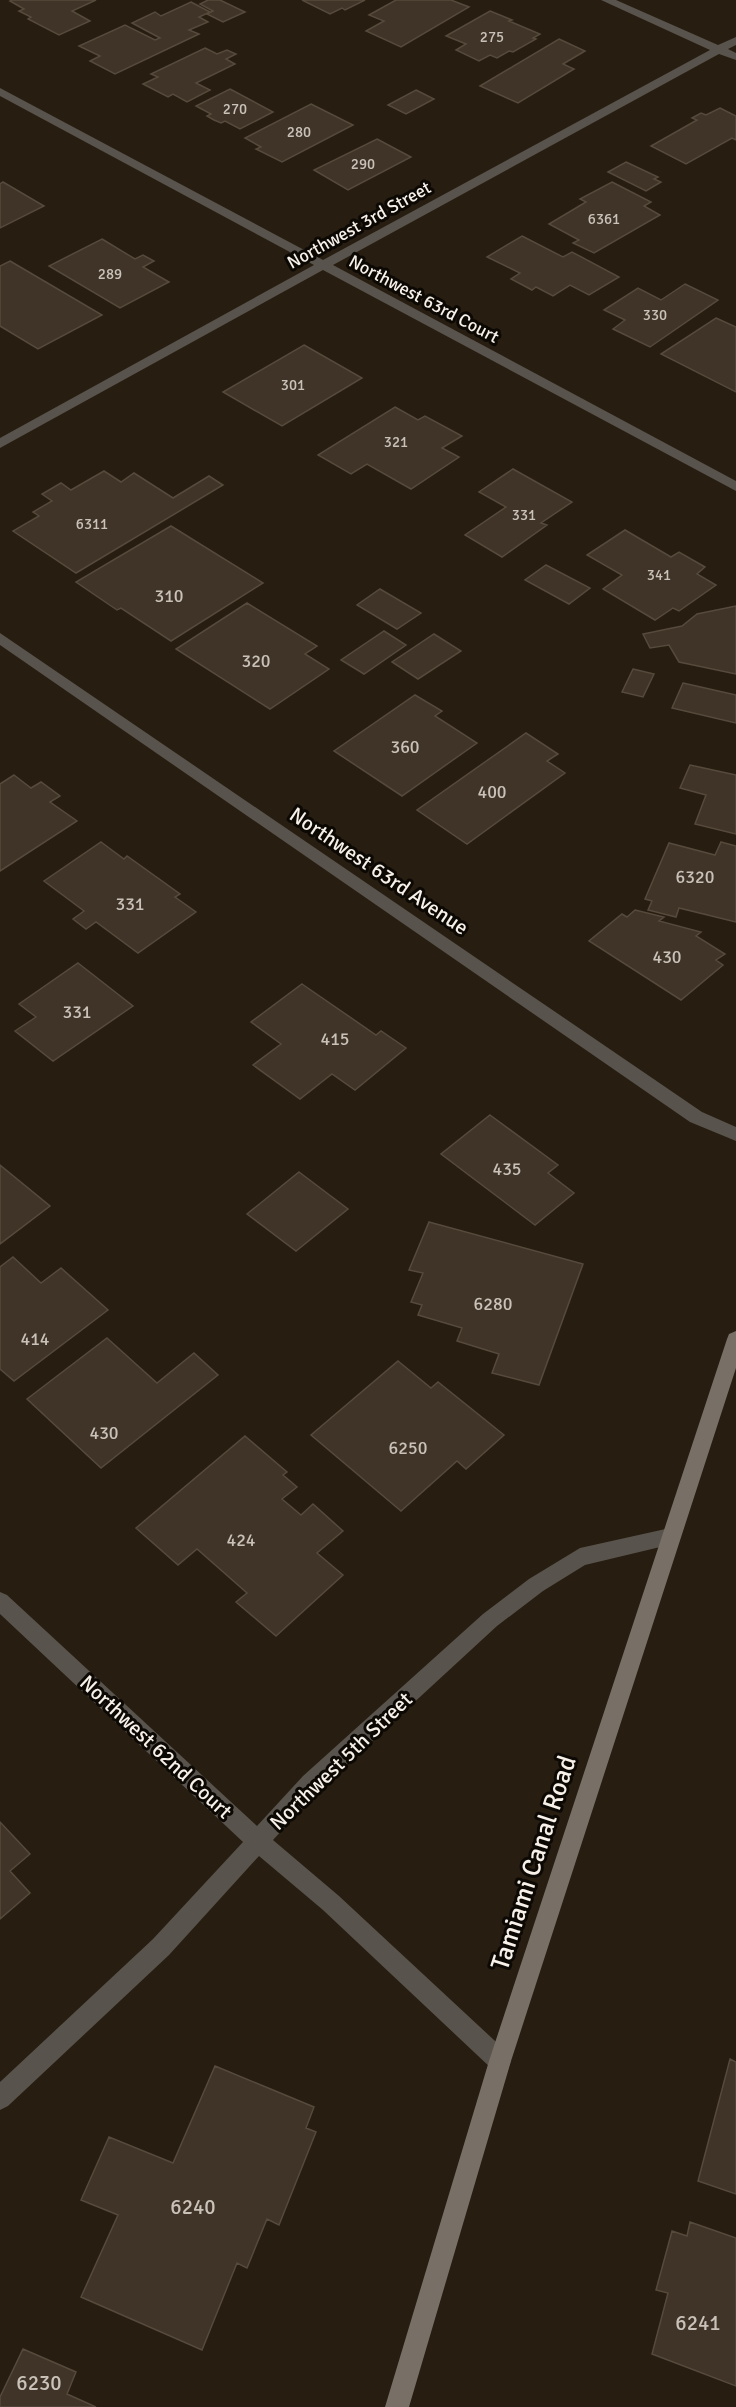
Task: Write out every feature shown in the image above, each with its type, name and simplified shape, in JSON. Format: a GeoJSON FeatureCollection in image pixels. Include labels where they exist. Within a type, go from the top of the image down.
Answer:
{"type":"FeatureCollection","features":[{"type":"Feature","properties":{"kind":"street"},"geometry":{"type":"LineString","coordinates":[[607,0],[736,57]]}},
{"type":"Feature","properties":{"kind":"street","name":"Northwest 3rd Street"},"geometry":{"type":"LineString","coordinates":[[0,444],[736,40]]}},
{"type":"Feature","properties":{"kind":"street","name":"Northwest 63rd Court"},"geometry":{"type":"LineString","coordinates":[[0,91],[736,488]]}},
{"type":"Feature","properties":{"kind":"street","name":"Northwest 63rd Avenue"},"geometry":{"type":"LineString","coordinates":[[0,638],[696,1117],[736,1134]]}},
{"type":"Feature","properties":{"kind":"street","name":"Tamiami Canal Road"},"geometry":{"type":"LineString","coordinates":[[397,2407],[500,2061],[736,1339]]}},
{"type":"Feature","properties":{"kind":"street","name":"Northwest 5th Street"},"geometry":{"type":"LineString","coordinates":[[0,2098],[161,1947],[311,1784],[490,1620],[536,1585],[580,1557],[670,1537]]}},
{"type":"Feature","properties":{"kind":"street","name":"Northwest 62nd Court"},"geometry":{"type":"LineString","coordinates":[[0,1601],[259,1842],[331,1903],[500,2061]]}},
{"type":"Feature","properties":{"kind":"building"},"geometry":{"type":"Polygon","coordinates":[[[96,0],[72,11],[90,21],[59,35],[28,19],[31,17],[19,11],[24,9],[10,1],[96,0]]]}},
{"type":"Feature","properties":{"kind":"building"},"geometry":{"type":"Polygon","coordinates":[[[208,0],[220,0],[245,12],[223,22],[207,14],[213,11],[200,4],[208,0]]]}},
{"type":"Feature","properties":{"kind":"building"},"geometry":{"type":"Polygon","coordinates":[[[302,0],[365,0],[345,10],[342,8],[330,14],[302,0]]]}},
{"type":"Feature","properties":{"kind":"building"},"geometry":{"type":"Polygon","coordinates":[[[396,0],[451,0],[469,7],[401,47],[366,31],[384,21],[369,15],[396,0]]]}},
{"type":"Feature","properties":{"kind":"building"},"geometry":{"type":"Polygon","coordinates":[[[191,2],[210,12],[199,17],[208,22],[189,30],[199,34],[115,74],[90,61],[100,56],[79,46],[125,25],[155,40],[160,38],[132,23],[155,12],[161,16],[191,2]]]}},
{"type":"Feature","properties":{"kind":"building"},"geometry":{"type":"Polygon","coordinates":[[[490,11],[540,34],[533,38],[536,39],[513,52],[509,51],[497,58],[490,55],[479,61],[456,50],[466,44],[446,36],[490,11]]]}},
{"type":"Feature","properties":{"kind":"building"},"geometry":{"type":"Polygon","coordinates":[[[559,39],[585,51],[563,64],[574,69],[518,103],[480,86],[559,39]]]}},
{"type":"Feature","properties":{"kind":"building"},"geometry":{"type":"Polygon","coordinates":[[[205,48],[217,54],[227,50],[236,54],[226,59],[235,64],[196,83],[210,90],[187,102],[173,94],[168,97],[143,84],[158,77],[151,74],[205,48]]]}},
{"type":"Feature","properties":{"kind":"building"},"geometry":{"type":"Polygon","coordinates":[[[230,89],[273,112],[240,129],[225,121],[221,123],[214,120],[207,116],[211,114],[196,106],[230,89]]]}},
{"type":"Feature","properties":{"kind":"building"},"geometry":{"type":"Polygon","coordinates":[[[416,90],[434,99],[406,114],[388,105],[416,90]]]}},
{"type":"Feature","properties":{"kind":"building"},"geometry":{"type":"Polygon","coordinates":[[[311,104],[353,125],[282,162],[256,149],[261,147],[245,138],[311,104]]]}},
{"type":"Feature","properties":{"kind":"building"},"geometry":{"type":"Polygon","coordinates":[[[720,108],[736,116],[736,140],[732,138],[686,164],[651,146],[697,120],[692,118],[701,113],[706,115],[720,108]]]}},
{"type":"Feature","properties":{"kind":"building"},"geometry":{"type":"Polygon","coordinates":[[[377,139],[411,157],[348,190],[314,170],[377,139]]]}},
{"type":"Feature","properties":{"kind":"building"},"geometry":{"type":"Polygon","coordinates":[[[626,162],[658,177],[654,179],[661,182],[646,191],[608,172],[626,162]]]}},
{"type":"Feature","properties":{"kind":"building"},"geometry":{"type":"Polygon","coordinates":[[[3,182],[44,206],[0,228],[0,184],[3,182]]]}},
{"type":"Feature","properties":{"kind":"building"},"geometry":{"type":"Polygon","coordinates":[[[612,182],[651,202],[644,206],[660,215],[594,253],[573,243],[579,240],[549,224],[586,202],[580,199],[612,182]]]}},
{"type":"Feature","properties":{"kind":"building"},"geometry":{"type":"Polygon","coordinates":[[[522,236],[563,257],[572,252],[619,277],[589,295],[570,285],[553,296],[536,287],[532,290],[511,279],[520,273],[487,257],[522,236]]]}},
{"type":"Feature","properties":{"kind":"building"},"geometry":{"type":"Polygon","coordinates":[[[102,239],[135,259],[143,255],[154,261],[143,267],[169,282],[120,308],[49,266],[102,239]]]}},
{"type":"Feature","properties":{"kind":"building"},"geometry":{"type":"Polygon","coordinates":[[[10,261],[102,315],[38,349],[0,326],[0,266],[10,261]]]}},
{"type":"Feature","properties":{"kind":"building"},"geometry":{"type":"Polygon","coordinates":[[[685,284],[718,300],[650,347],[613,329],[625,320],[604,310],[638,288],[661,300],[685,284]]]}},
{"type":"Feature","properties":{"kind":"building"},"geometry":{"type":"Polygon","coordinates":[[[716,318],[736,327],[736,392],[661,354],[716,318]]]}},
{"type":"Feature","properties":{"kind":"building"},"geometry":{"type":"Polygon","coordinates":[[[304,345],[362,378],[282,426],[223,392],[304,345]]]}},
{"type":"Feature","properties":{"kind":"building"},"geometry":{"type":"Polygon","coordinates":[[[395,407],[418,420],[425,416],[462,436],[442,448],[459,457],[411,489],[367,464],[351,474],[318,455],[395,407]]]}},
{"type":"Feature","properties":{"kind":"building"},"geometry":{"type":"Polygon","coordinates":[[[513,469],[572,502],[541,523],[547,525],[502,557],[465,535],[506,507],[479,492],[513,469]]]}},
{"type":"Feature","properties":{"kind":"building"},"geometry":{"type":"Polygon","coordinates":[[[104,471],[121,482],[134,473],[173,498],[209,476],[223,485],[76,573],[13,531],[39,516],[33,512],[52,501],[42,494],[61,483],[71,490],[104,471]]]}},
{"type":"Feature","properties":{"kind":"building"},"geometry":{"type":"Polygon","coordinates":[[[171,526],[263,583],[171,641],[121,608],[117,610],[76,582],[171,526]]]}},
{"type":"Feature","properties":{"kind":"building"},"geometry":{"type":"Polygon","coordinates":[[[625,530],[671,557],[679,552],[705,567],[697,574],[716,585],[679,611],[673,608],[655,620],[603,589],[622,575],[587,555],[625,530]]]}},
{"type":"Feature","properties":{"kind":"building"},"geometry":{"type":"Polygon","coordinates":[[[546,565],[590,588],[569,604],[525,580],[546,565]]]}},
{"type":"Feature","properties":{"kind":"building"},"geometry":{"type":"Polygon","coordinates":[[[380,589],[421,613],[397,629],[357,605],[380,589]]]}},
{"type":"Feature","properties":{"kind":"building"},"geometry":{"type":"Polygon","coordinates":[[[247,603],[317,646],[305,654],[329,669],[270,709],[176,649],[247,603]]]}},
{"type":"Feature","properties":{"kind":"building"},"geometry":{"type":"Polygon","coordinates":[[[736,606],[736,674],[679,662],[669,645],[650,648],[643,634],[682,626],[697,614],[736,606]]]}},
{"type":"Feature","properties":{"kind":"building"},"geometry":{"type":"Polygon","coordinates":[[[384,631],[406,645],[364,674],[341,660],[384,631]]]}},
{"type":"Feature","properties":{"kind":"building"},"geometry":{"type":"Polygon","coordinates":[[[434,634],[461,651],[418,679],[392,662],[434,634]]]}},
{"type":"Feature","properties":{"kind":"building"},"geometry":{"type":"Polygon","coordinates":[[[633,669],[654,674],[643,697],[622,692],[633,669]]]}},
{"type":"Feature","properties":{"kind":"building"},"geometry":{"type":"Polygon","coordinates":[[[683,683],[736,695],[736,723],[672,708],[683,683]]]}},
{"type":"Feature","properties":{"kind":"building"},"geometry":{"type":"Polygon","coordinates":[[[415,695],[442,711],[435,716],[477,743],[402,796],[334,751],[415,695]]]}},
{"type":"Feature","properties":{"kind":"building"},"geometry":{"type":"Polygon","coordinates":[[[526,733],[558,754],[547,761],[565,773],[467,844],[417,810],[526,733]]]}},
{"type":"Feature","properties":{"kind":"building"},"geometry":{"type":"Polygon","coordinates":[[[690,765],[736,775],[736,834],[695,824],[706,795],[680,788],[690,765]]]}},
{"type":"Feature","properties":{"kind":"building"},"geometry":{"type":"Polygon","coordinates":[[[14,775],[31,788],[41,782],[60,796],[50,802],[77,821],[0,871],[0,784],[14,775]]]}},
{"type":"Feature","properties":{"kind":"building"},"geometry":{"type":"Polygon","coordinates":[[[101,842],[124,859],[127,856],[180,894],[175,897],[196,912],[138,953],[96,922],[86,929],[73,919],[84,911],[44,881],[101,842]]]}},
{"type":"Feature","properties":{"kind":"building"},"geometry":{"type":"Polygon","coordinates":[[[721,842],[736,846],[736,922],[679,908],[676,917],[648,910],[652,901],[645,899],[669,843],[715,855],[721,842]]]}},
{"type":"Feature","properties":{"kind":"building"},"geometry":{"type":"Polygon","coordinates":[[[635,910],[664,917],[659,921],[701,932],[696,936],[725,954],[716,960],[723,965],[681,1000],[589,941],[622,914],[627,917],[635,910]]]}},
{"type":"Feature","properties":{"kind":"building"},"geometry":{"type":"Polygon","coordinates":[[[78,963],[133,1006],[53,1061],[15,1031],[36,1017],[19,1004],[78,963]]]}},
{"type":"Feature","properties":{"kind":"building"},"geometry":{"type":"Polygon","coordinates":[[[302,984],[376,1035],[381,1031],[406,1048],[355,1090],[332,1074],[300,1099],[253,1065],[281,1044],[251,1022],[302,984]]]}},
{"type":"Feature","properties":{"kind":"building"},"geometry":{"type":"Polygon","coordinates":[[[490,1115],[558,1165],[548,1173],[574,1193],[535,1225],[441,1154],[490,1115]]]}},
{"type":"Feature","properties":{"kind":"building"},"geometry":{"type":"Polygon","coordinates":[[[0,1165],[50,1206],[0,1244],[0,1165]]]}},
{"type":"Feature","properties":{"kind":"building"},"geometry":{"type":"Polygon","coordinates":[[[299,1172],[348,1209],[296,1251],[247,1214],[299,1172]]]}},
{"type":"Feature","properties":{"kind":"building"},"geometry":{"type":"Polygon","coordinates":[[[429,1222],[583,1264],[539,1385],[492,1373],[499,1354],[457,1341],[462,1328],[418,1315],[422,1305],[411,1302],[423,1273],[409,1270],[429,1222]]]}},
{"type":"Feature","properties":{"kind":"building"},"geometry":{"type":"Polygon","coordinates":[[[13,1257],[41,1283],[61,1268],[108,1310],[14,1381],[0,1369],[0,1267],[13,1257]]]}},
{"type":"Feature","properties":{"kind":"building"},"geometry":{"type":"Polygon","coordinates":[[[107,1338],[157,1383],[194,1353],[218,1375],[101,1468],[27,1399],[107,1338]]]}},
{"type":"Feature","properties":{"kind":"building"},"geometry":{"type":"Polygon","coordinates":[[[398,1361],[431,1388],[438,1382],[504,1435],[466,1469],[457,1461],[401,1511],[311,1435],[398,1361]]]}},
{"type":"Feature","properties":{"kind":"building"},"geometry":{"type":"Polygon","coordinates":[[[245,1436],[287,1472],[283,1475],[297,1487],[282,1499],[301,1515],[313,1504],[343,1531],[317,1553],[343,1575],[276,1636],[236,1602],[247,1593],[197,1549],[178,1565],[136,1528],[245,1436]]]}},
{"type":"Feature","properties":{"kind":"building"},"geometry":{"type":"Polygon","coordinates":[[[0,1822],[30,1854],[10,1871],[30,1893],[0,1919],[0,1822]]]}},
{"type":"Feature","properties":{"kind":"building"},"geometry":{"type":"Polygon","coordinates":[[[730,2059],[736,2062],[736,2194],[698,2181],[730,2059]]]}},
{"type":"Feature","properties":{"kind":"building"},"geometry":{"type":"Polygon","coordinates":[[[215,2066],[314,2107],[306,2128],[316,2132],[279,2225],[267,2219],[247,2268],[237,2263],[202,2350],[81,2297],[118,2215],[81,2200],[109,2137],[173,2163],[215,2066]]]}},
{"type":"Feature","properties":{"kind":"building"},"geometry":{"type":"Polygon","coordinates":[[[690,2222],[736,2238],[736,2386],[652,2354],[668,2293],[656,2290],[672,2231],[687,2236],[690,2222]]]}},
{"type":"Feature","properties":{"kind":"building"},"geometry":{"type":"Polygon","coordinates":[[[23,2349],[76,2372],[67,2394],[96,2407],[0,2407],[0,2397],[23,2349]]]}}]}
